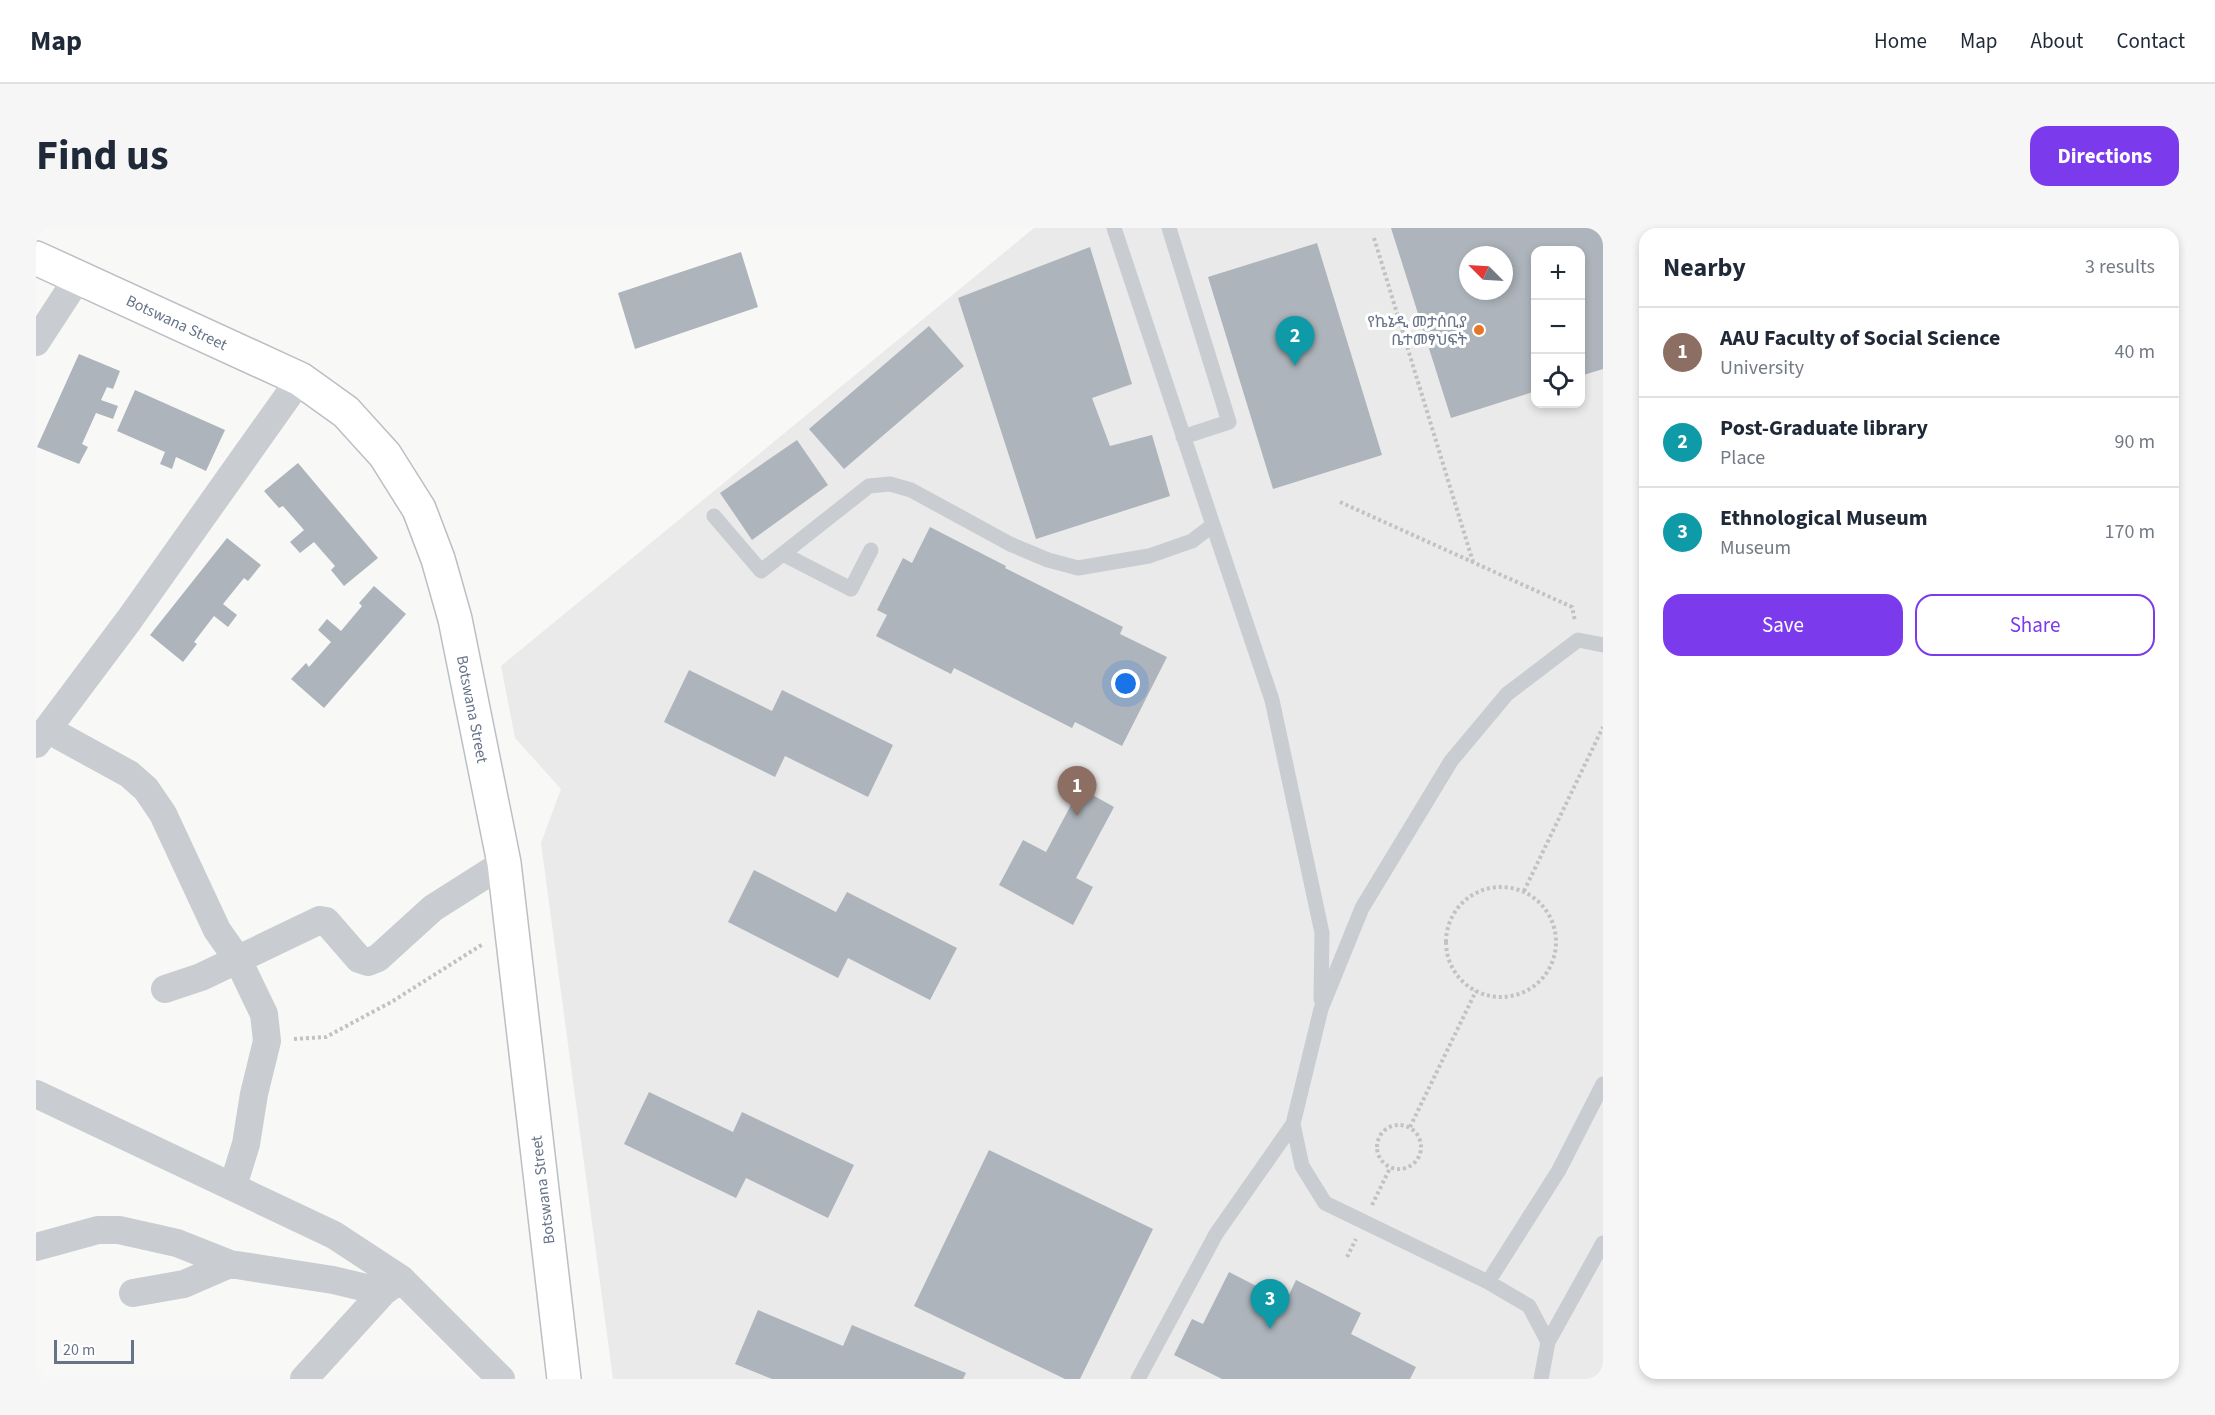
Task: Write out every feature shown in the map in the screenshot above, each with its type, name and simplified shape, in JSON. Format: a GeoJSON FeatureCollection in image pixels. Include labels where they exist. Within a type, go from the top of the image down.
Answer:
{"type":"FeatureCollection","features":[{"type":"Feature","properties":{"kind":"main road","name":"Botswana Street"},"geometry":{"type":"LineString","coordinates":[[36,258],[300,379],[346,412],[385,455],[419,509],[438,559],[455,619],[504,863],[564,1379]]}},
{"type":"Feature","properties":{"kind":"street"},"geometry":{"type":"LineString","coordinates":[[36,342],[79,276]]}},
{"type":"Feature","properties":{"kind":"street"},"geometry":{"type":"LineString","coordinates":[[233,1186],[246,1144],[254,1094],[267,1041],[264,1014],[238,960],[217,930],[163,814],[146,789],[129,774],[41,736],[129,620],[300,379]]}},
{"type":"Feature","properties":{"kind":"street"},"geometry":{"type":"LineString","coordinates":[[165,989],[201,977],[320,920],[326,921],[359,959],[368,962],[378,958],[433,908],[504,863]]}},
{"type":"Feature","properties":{"kind":"street"},"geometry":{"type":"LineString","coordinates":[[36,1094],[334,1235],[501,1379]]}},
{"type":"Feature","properties":{"kind":"street"},"geometry":{"type":"LineString","coordinates":[[36,1247],[98,1230],[119,1230],[177,1243],[230,1264],[333,1280],[392,1285]]}},
{"type":"Feature","properties":{"kind":"street"},"geometry":{"type":"LineString","coordinates":[[133,1293],[184,1284],[230,1264]]}},
{"type":"Feature","properties":{"kind":"street"},"geometry":{"type":"LineString","coordinates":[[304,1379],[392,1285]]}},
{"type":"Feature","properties":{"kind":"lane"},"geometry":{"type":"LineString","coordinates":[[1114,228],[1272,700],[1322,933],[1321,1009]]}},
{"type":"Feature","properties":{"kind":"lane"},"geometry":{"type":"LineString","coordinates":[[1168,228],[1229,422],[1183,437]]}},
{"type":"Feature","properties":{"kind":"lane"},"geometry":{"type":"LineString","coordinates":[[714,516],[761,571],[869,486],[890,484],[911,490],[1010,544],[1048,560],[1078,568],[1149,556],[1192,541],[1213,525]]}},
{"type":"Feature","properties":{"kind":"lane"},"geometry":{"type":"LineString","coordinates":[[783,554],[851,589],[871,550]]}},
{"type":"Feature","properties":{"kind":"lane"},"geometry":{"type":"LineString","coordinates":[[1138,1379],[1216,1234],[1293,1125],[1321,1009],[1362,908],[1451,761],[1507,694],[1578,640],[1603,645]]}},
{"type":"Feature","properties":{"kind":"lane"},"geometry":{"type":"LineString","coordinates":[[1488,1282],[1559,1170],[1603,1084]]}},
{"type":"Feature","properties":{"kind":"lane"},"geometry":{"type":"LineString","coordinates":[[1293,1125],[1302,1166],[1325,1203],[1488,1282],[1528,1306],[1548,1342]]}},
{"type":"Feature","properties":{"kind":"lane"},"geometry":{"type":"LineString","coordinates":[[1541,1379],[1548,1342],[1603,1243]]}},
{"type":"Feature","properties":{"kind":"path"},"geometry":{"type":"LineString","coordinates":[[1374,238],[1473,562]]}},
{"type":"Feature","properties":{"kind":"path"},"geometry":{"type":"LineString","coordinates":[[1340,502],[1572,607],[1578,640]]}},
{"type":"Feature","properties":{"kind":"path"},"geometry":{"type":"LineString","coordinates":[[1524,891],[1603,727]]}},
{"type":"Feature","properties":{"kind":"path"},"geometry":{"type":"LineString","coordinates":[[1504,886],[1524,891],[1537,899],[1549,913],[1556,929],[1557,947],[1552,964],[1542,979],[1528,990],[1511,996],[1493,997],[1476,991],[1461,980],[1451,964],[1446,946],[1448,927],[1455,911],[1469,897],[1485,889],[1504,886]]}},
{"type":"Feature","properties":{"kind":"path"},"geometry":{"type":"LineString","coordinates":[[267,1041],[326,1037],[393,1001],[511,927]]}},
{"type":"Feature","properties":{"kind":"path"},"geometry":{"type":"LineString","coordinates":[[1410,1127],[1476,991]]}},
{"type":"Feature","properties":{"kind":"path"},"geometry":{"type":"LineString","coordinates":[[1395,1124],[1410,1127],[1416,1132],[1421,1145],[1417,1160],[1405,1169],[1390,1168],[1384,1164],[1377,1151],[1378,1137],[1395,1124]]}},
{"type":"Feature","properties":{"kind":"shaded area"},"geometry":{"type":"Polygon","coordinates":[[[1034,228],[1603,228],[1603,1379],[613,1379],[541,843],[561,789],[515,738],[501,666],[1034,228]]]}},
{"type":"Feature","properties":{"kind":"building","name":"የኬኔዲ መታሰቢያ ቤተመፃህፍት"},"geometry":{"type":"Polygon","coordinates":[[[1391,228],[1603,228],[1603,369],[1585,374],[1585,246],[1531,246],[1531,393],[1451,418],[1391,228]]]}},
{"type":"Feature","properties":{"kind":"building"},"geometry":{"type":"Polygon","coordinates":[[[1317,243],[1382,455],[1273,489],[1208,277],[1317,243]]]}},
{"type":"Feature","properties":{"kind":"building"},"geometry":{"type":"Polygon","coordinates":[[[1090,247],[1132,384],[1092,398],[1110,446],[1152,435],[1170,496],[1036,539],[958,298],[1090,247]]]}},
{"type":"Feature","properties":{"kind":"building"},"geometry":{"type":"Polygon","coordinates":[[[741,252],[758,307],[635,349],[618,293],[741,252]]]}},
{"type":"Feature","properties":{"kind":"building"},"geometry":{"type":"Polygon","coordinates":[[[929,326],[964,366],[844,469],[809,429],[929,326]]]}},
{"type":"Feature","properties":{"kind":"building"},"geometry":{"type":"Polygon","coordinates":[[[79,354],[120,371],[113,389],[107,387],[101,400],[118,406],[113,419],[96,413],[82,444],[88,447],[79,464],[37,447],[79,354]]]}},
{"type":"Feature","properties":{"kind":"building"},"geometry":{"type":"Polygon","coordinates":[[[135,390],[225,430],[206,471],[176,457],[172,469],[160,464],[165,452],[117,431],[135,390]]]}},
{"type":"Feature","properties":{"kind":"building"},"geometry":{"type":"Polygon","coordinates":[[[797,440],[828,485],[752,540],[720,493],[797,440]]]}},
{"type":"Feature","properties":{"kind":"building"},"geometry":{"type":"Polygon","coordinates":[[[298,463],[378,558],[344,586],[331,570],[335,566],[314,542],[300,553],[290,542],[304,530],[283,506],[279,508],[264,491],[298,463]]]}},
{"type":"Feature","properties":{"kind":"building"},"geometry":{"type":"Polygon","coordinates":[[[930,527],[1006,566],[1005,568],[1123,627],[1120,634],[1167,657],[1122,746],[1075,722],[1072,728],[954,668],[951,674],[876,636],[887,615],[877,610],[903,558],[912,563],[930,527]]]}},
{"type":"Feature","properties":{"kind":"building"},"geometry":{"type":"Polygon","coordinates":[[[227,538],[261,565],[248,581],[244,578],[223,604],[237,615],[228,627],[214,616],[194,642],[197,644],[183,662],[150,635],[227,538]]]}},
{"type":"Feature","properties":{"kind":"building"},"geometry":{"type":"Polygon","coordinates":[[[374,586],[406,614],[324,708],[291,679],[306,663],[309,667],[331,642],[318,630],[327,619],[341,631],[362,606],[359,603],[374,586]]]}},
{"type":"Feature","properties":{"kind":"building"},"geometry":{"type":"Polygon","coordinates":[[[689,670],[772,711],[782,690],[893,745],[868,797],[785,756],[775,777],[664,722],[689,670]]]}},
{"type":"Feature","properties":{"kind":"building"},"geometry":{"type":"Polygon","coordinates":[[[1080,788],[1114,807],[1076,878],[1093,887],[1073,925],[999,885],[1023,840],[1046,852],[1080,788]]]}},
{"type":"Feature","properties":{"kind":"building"},"geometry":{"type":"Polygon","coordinates":[[[754,870],[836,912],[847,892],[957,948],[930,1000],[848,958],[838,978],[728,922],[754,870]]]}},
{"type":"Feature","properties":{"kind":"building"},"geometry":{"type":"Polygon","coordinates":[[[649,1092],[733,1132],[742,1112],[854,1165],[828,1218],[746,1178],[736,1198],[624,1144],[649,1092]]]}},
{"type":"Feature","properties":{"kind":"building"},"geometry":{"type":"Polygon","coordinates":[[[989,1150],[1153,1229],[1080,1379],[1065,1379],[914,1306],[989,1150]]]}},
{"type":"Feature","properties":{"kind":"building"},"geometry":{"type":"Polygon","coordinates":[[[1229,1272],[1286,1301],[1296,1280],[1361,1313],[1351,1334],[1416,1367],[1410,1379],[1222,1379],[1174,1355],[1192,1319],[1203,1324],[1229,1272]]]}},
{"type":"Feature","properties":{"kind":"building"},"geometry":{"type":"Polygon","coordinates":[[[758,1310],[843,1346],[852,1325],[966,1373],[963,1379],[772,1379],[735,1364],[758,1310]]]}},
{"type":"Feature","properties":{"kind":"place","name":"የኬኔዲ መታሰቢያ ቤተመፃህፍት"},"geometry":{"type":"Point","coordinates":[1479,330]}},
{"type":"Feature","properties":{"kind":"place","name":"Post-Graduate library"},"geometry":{"type":"Point","coordinates":[1295,366]}},
{"type":"Feature","properties":{"kind":"place","name":"AAU Faculty of Social Science"},"geometry":{"type":"Point","coordinates":[1077,816]}},
{"type":"Feature","properties":{"kind":"place","name":"Ethnological Museum"},"geometry":{"type":"Point","coordinates":[1270,1329]}}]}
